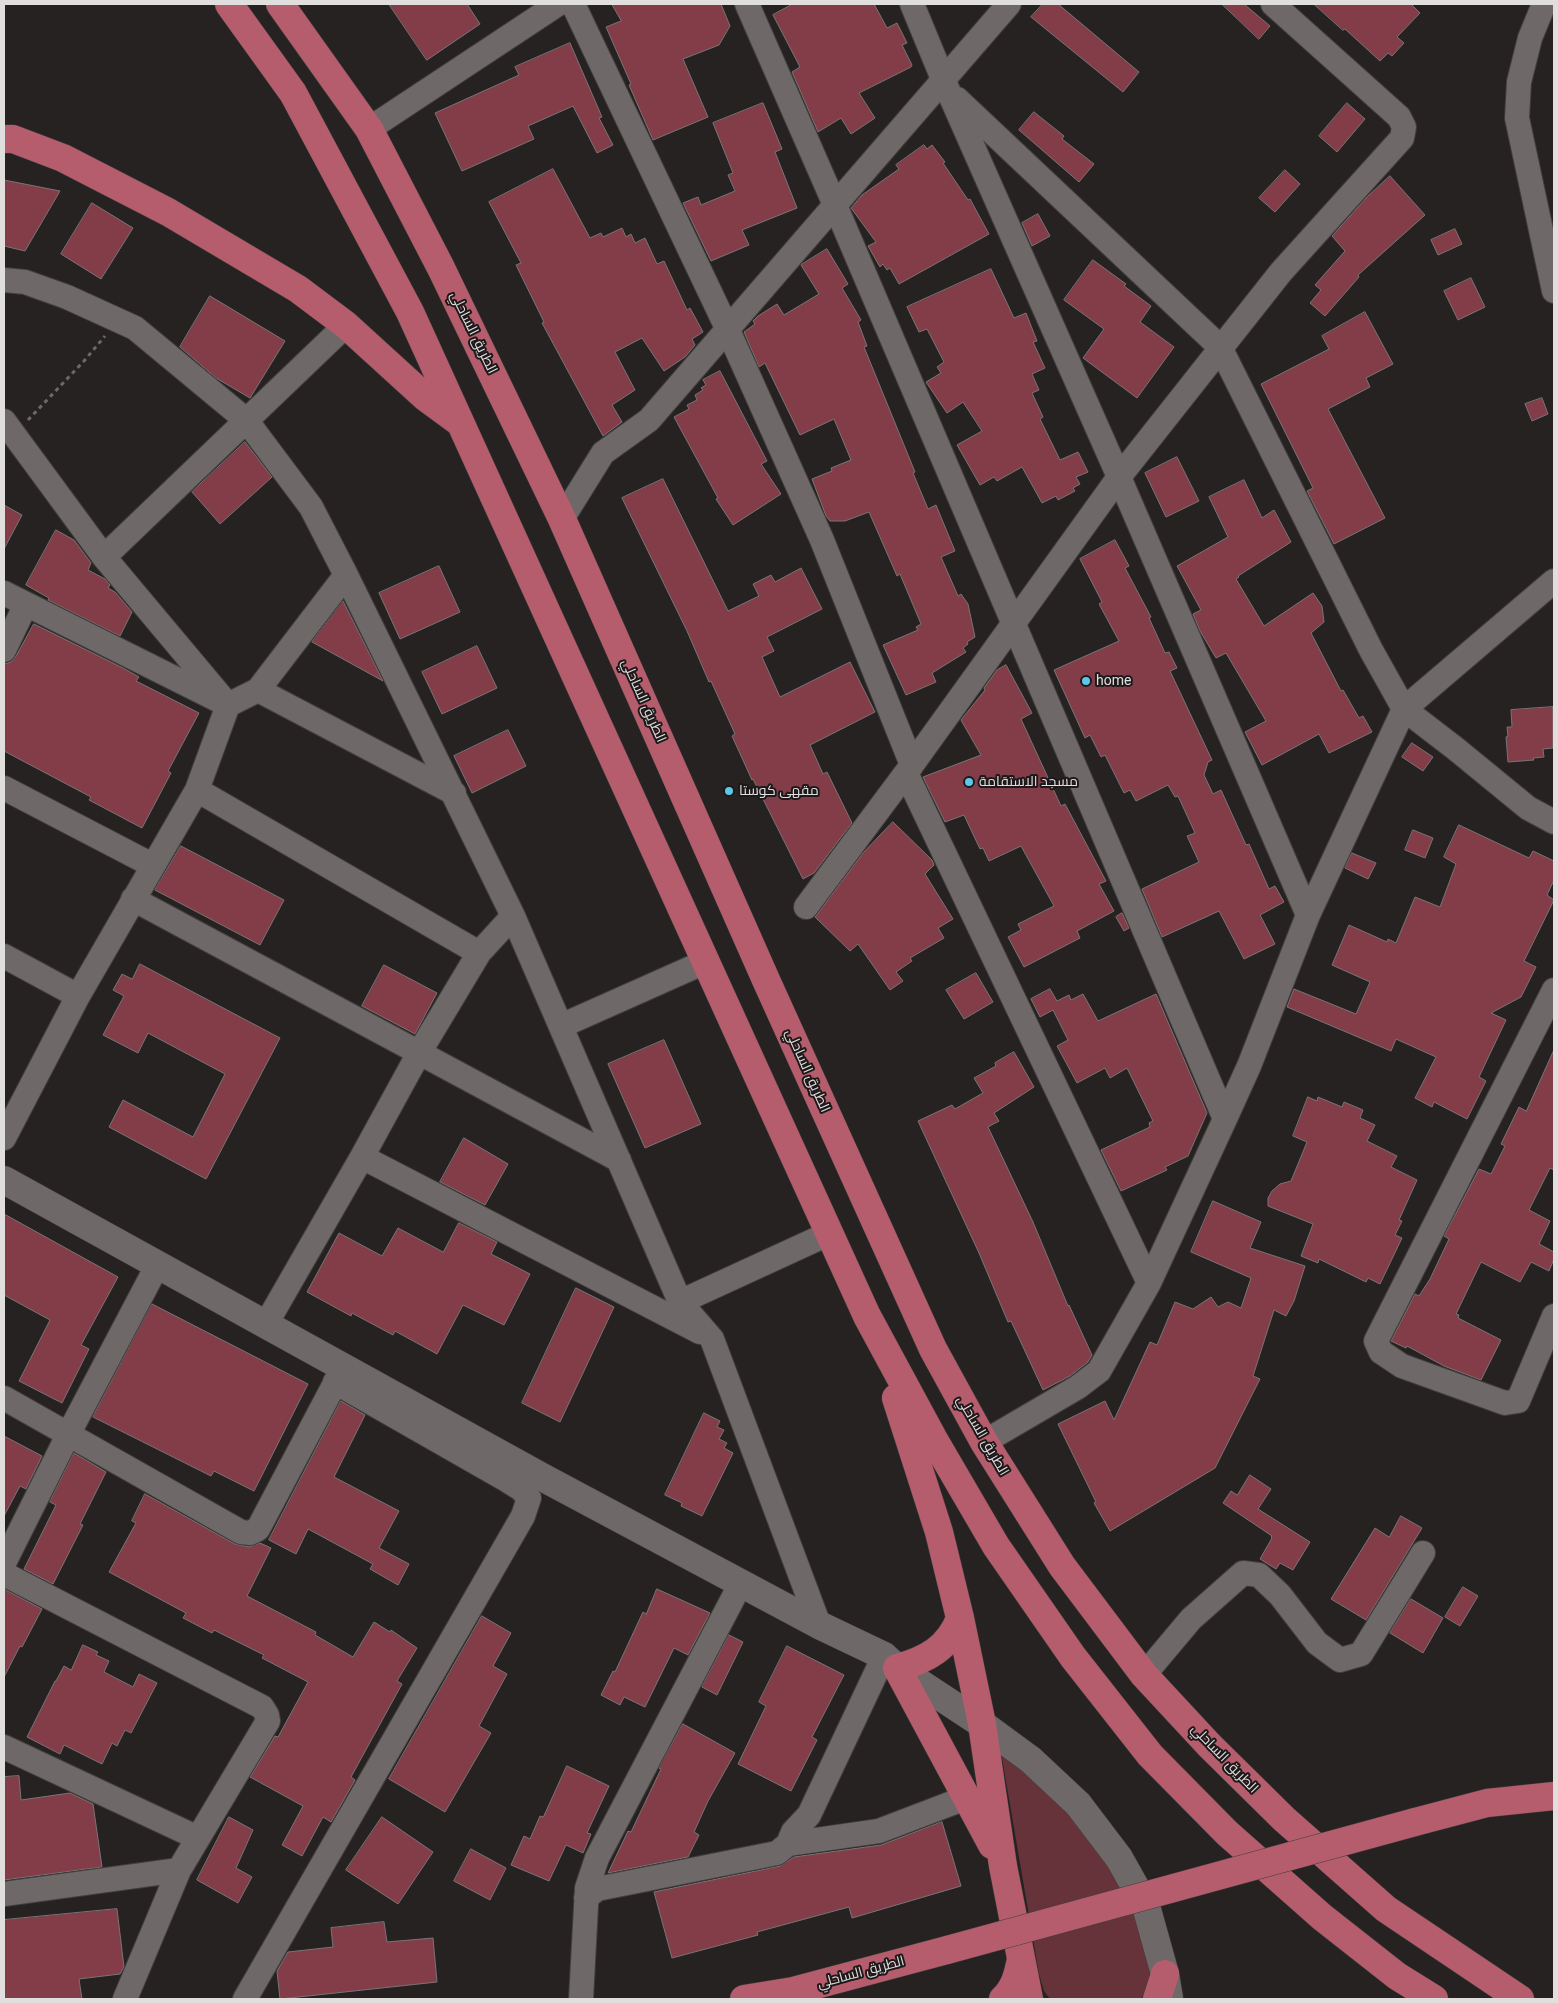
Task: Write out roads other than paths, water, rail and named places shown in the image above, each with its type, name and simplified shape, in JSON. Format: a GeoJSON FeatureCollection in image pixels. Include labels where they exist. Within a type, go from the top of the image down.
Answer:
{"type":"FeatureCollection","features":[{"type":"Feature","properties":{"kind":"highway"},"geometry":{"type":"LineString","coordinates":[[229,4],[293,93],[410,312],[868,1316],[932,1438],[996,1546],[1073,1657],[1150,1756],[1227,1833],[1322,1917],[1397,1976],[1434,1999]]}},
{"type":"Feature","properties":{"kind":"highway","name":"الطريق الساحلي"},"geometry":{"type":"LineString","coordinates":[[280,4],[369,129],[441,268],[562,519],[766,980],[929,1340],[984,1442],[1062,1566],[1144,1675],[1209,1745],[1284,1819],[1386,1909],[1520,1999]]}},
{"type":"Feature","properties":{"kind":"highway"},"geometry":{"type":"LineString","coordinates":[[4,139],[13,139],[63,158],[168,212],[298,289],[346,325],[425,396],[462,424]]}},
{"type":"Feature","properties":{"kind":"highway"},"geometry":{"type":"LineString","coordinates":[[868,1316],[907,1431],[938,1532],[960,1618],[982,1724],[1003,1866],[1029,1999]]}},
{"type":"Feature","properties":{"kind":"highway"},"geometry":{"type":"LineString","coordinates":[[960,1618],[949,1640],[926,1659],[890,1662],[968,1797],[1003,1866]]}},
{"type":"Feature","properties":{"kind":"highway","name":"الطريق الساحلي"},"geometry":{"type":"LineString","coordinates":[[744,1999],[794,1991],[1487,1803],[1554,1796]]}},
{"type":"Feature","properties":{"kind":"highway"},"geometry":{"type":"LineString","coordinates":[[1004,1999],[1018,1976],[1021,1957]]}},
{"type":"Feature","properties":{"kind":"street"},"geometry":{"type":"LineString","coordinates":[[369,129],[558,4]]}},
{"type":"Feature","properties":{"kind":"street"},"geometry":{"type":"LineString","coordinates":[[573,4],[727,328],[822,540],[909,769],[1148,1283]]}},
{"type":"Feature","properties":{"kind":"street"},"geometry":{"type":"LineString","coordinates":[[747,4],[1014,622],[1225,1120]]}},
{"type":"Feature","properties":{"kind":"street"},"geometry":{"type":"LineString","coordinates":[[912,4],[1308,914]]}},
{"type":"Feature","properties":{"kind":"street"},"geometry":{"type":"LineString","coordinates":[[562,519],[603,453],[649,420],[835,205],[946,85],[1009,4]]}},
{"type":"Feature","properties":{"kind":"street"},"geometry":{"type":"LineString","coordinates":[[806,907],[909,769],[1118,477],[1281,272],[1402,138],[1404,127],[1399,117],[1273,4]]}},
{"type":"Feature","properties":{"kind":"street"},"geometry":{"type":"LineString","coordinates":[[1544,4],[1530,38],[1520,82],[1516,118],[1554,291]]}},
{"type":"Feature","properties":{"kind":"street"},"geometry":{"type":"LineString","coordinates":[[946,85],[1220,347],[1371,650],[1404,709],[1528,808],[1554,822]]}},
{"type":"Feature","properties":{"kind":"street"},"geometry":{"type":"LineString","coordinates":[[4,280],[25,282],[67,297],[135,328],[246,420],[311,507],[454,793],[513,916],[680,1302],[712,1338],[819,1625]]}},
{"type":"Feature","properties":{"kind":"street"},"geometry":{"type":"LineString","coordinates":[[104,557],[346,325]]}},
{"type":"Feature","properties":{"kind":"street"},"geometry":{"type":"LineString","coordinates":[[9,428],[104,557],[228,705]]}},
{"type":"Feature","properties":{"kind":"street"},"geometry":{"type":"LineString","coordinates":[[4,1138],[78,996],[197,790],[228,705],[258,690],[346,575]]}},
{"type":"Feature","properties":{"kind":"street"},"geometry":{"type":"LineString","coordinates":[[984,1442],[1078,1387],[1099,1371],[1148,1283],[1225,1120],[1249,1066],[1308,914],[1404,709],[1554,581]]}},
{"type":"Feature","properties":{"kind":"street"},"geometry":{"type":"LineString","coordinates":[[4,593],[228,705]]}},
{"type":"Feature","properties":{"kind":"street"},"geometry":{"type":"LineString","coordinates":[[4,650],[26,604]]}},
{"type":"Feature","properties":{"kind":"street"},"geometry":{"type":"LineString","coordinates":[[258,690],[454,793]]}},
{"type":"Feature","properties":{"kind":"street"},"geometry":{"type":"LineString","coordinates":[[4,788],[152,865]]}},
{"type":"Feature","properties":{"kind":"street"},"geometry":{"type":"LineString","coordinates":[[197,790],[479,953]]}},
{"type":"Feature","properties":{"kind":"street"},"geometry":{"type":"LineString","coordinates":[[133,899],[619,1160]]}},
{"type":"Feature","properties":{"kind":"street"},"geometry":{"type":"LineString","coordinates":[[266,1324],[362,1158],[419,1053],[479,953],[513,916]]}},
{"type":"Feature","properties":{"kind":"street"},"geometry":{"type":"LineString","coordinates":[[4,956],[78,996]]}},
{"type":"Feature","properties":{"kind":"street"},"geometry":{"type":"LineString","coordinates":[[561,1026],[706,961]]}},
{"type":"Feature","properties":{"kind":"street"},"geometry":{"type":"LineString","coordinates":[[1553,1321],[1518,1401],[1505,1403],[1402,1366],[1381,1352],[1376,1341],[1554,990]]}},
{"type":"Feature","properties":{"kind":"street"},"geometry":{"type":"LineString","coordinates":[[362,1158],[712,1338]]}},
{"type":"Feature","properties":{"kind":"street"},"geometry":{"type":"LineString","coordinates":[[4,1180],[266,1324],[339,1375],[521,1489],[529,1498],[523,1516],[245,1999]]}},
{"type":"Feature","properties":{"kind":"street"},"geometry":{"type":"LineString","coordinates":[[680,1302],[830,1233]]}},
{"type":"Feature","properties":{"kind":"street"},"geometry":{"type":"LineString","coordinates":[[4,1563],[69,1433],[158,1264]]}},
{"type":"Feature","properties":{"kind":"street"},"geometry":{"type":"LineString","coordinates":[[4,1398],[69,1433],[241,1532],[250,1533],[258,1529],[339,1375]]}},
{"type":"Feature","properties":{"kind":"street"},"geometry":{"type":"LineString","coordinates":[[339,1375],[542,1477],[890,1662],[982,1724],[1031,1760],[1078,1804],[1120,1858],[1146,1906],[1164,1991]]}},
{"type":"Feature","properties":{"kind":"street"},"geometry":{"type":"LineString","coordinates":[[1144,1675],[1190,1618],[1243,1573],[1259,1575],[1280,1595],[1317,1643],[1340,1660],[1362,1654],[1423,1553]]}},
{"type":"Feature","properties":{"kind":"street"},"geometry":{"type":"LineString","coordinates":[[4,1574],[262,1707],[268,1715],[268,1721],[179,1870],[125,1999]]}},
{"type":"Feature","properties":{"kind":"street"},"geometry":{"type":"LineString","coordinates":[[581,1999],[587,1888],[601,1850],[741,1583]]}},
{"type":"Feature","properties":{"kind":"street"},"geometry":{"type":"LineString","coordinates":[[788,1844],[793,1832],[809,1815],[890,1662]]}},
{"type":"Feature","properties":{"kind":"street"},"geometry":{"type":"LineString","coordinates":[[4,1747],[198,1838]]}},
{"type":"Feature","properties":{"kind":"street"},"geometry":{"type":"LineString","coordinates":[[586,1898],[597,1889],[776,1853],[788,1844],[879,1831],[968,1797]]}},
{"type":"Feature","properties":{"kind":"street"},"geometry":{"type":"LineString","coordinates":[[4,1894],[179,1870]]}},
{"type":"Feature","properties":{"kind":"place","name":"home"},"geometry":{"type":"Point","coordinates":[1086,681]}},
{"type":"Feature","properties":{"kind":"place","name":"مسجد الاستقامة"},"geometry":{"type":"Point","coordinates":[969,782]}},
{"type":"Feature","properties":{"kind":"place","name":"مقهى كوستا"},"geometry":{"type":"Point","coordinates":[729,791]}}]}
